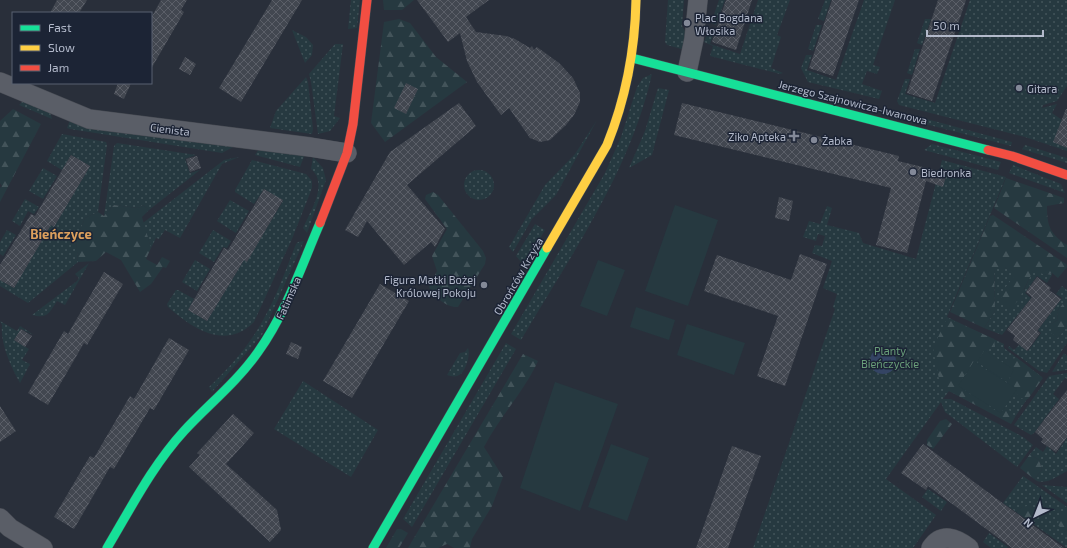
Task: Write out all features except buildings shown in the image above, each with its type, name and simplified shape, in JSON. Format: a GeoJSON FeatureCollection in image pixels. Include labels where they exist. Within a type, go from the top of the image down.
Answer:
{"type":"FeatureCollection","features":[{"type":"Feature","properties":{"kind":"street","name":"Fatimska"},"geometry":{"type":"LineString","coordinates":[[107,548],[138,493],[163,456],[183,432],[247,367],[272,333],[313,240],[347,153],[353,124],[367,0]]}},
{"type":"Feature","properties":{"kind":"street","name":"Obrońców Krzyża"},"geometry":{"type":"LineString","coordinates":[[373,548],[597,166],[615,126],[632,58],[636,20],[636,0]]}},
{"type":"Feature","properties":{"kind":"street"},"geometry":{"type":"LineString","coordinates":[[687,72],[694,39],[698,0]]}},
{"type":"Feature","properties":{"kind":"street","name":"Jerzego Szajnowicza-Iwanowa"},"geometry":{"type":"LineString","coordinates":[[632,58],[1012,156],[1067,175]]}},
{"type":"Feature","properties":{"kind":"street","name":"Cienista"},"geometry":{"type":"LineString","coordinates":[[0,82],[89,118],[310,146],[347,153]]}},
{"type":"Feature","properties":{"kind":"street"},"geometry":{"type":"LineString","coordinates":[[1,521],[43,548]]}},
{"type":"Feature","properties":{"kind":"street"},"geometry":{"type":"LineString","coordinates":[[931,548],[940,539],[946,538],[958,540],[969,548]]}},
{"type":"Feature","properties":{"kind":"green space"},"geometry":{"type":"Polygon","coordinates":[[[351,0],[360,0],[357,28],[348,29],[351,0]]]}},
{"type":"Feature","properties":{"kind":"green space"},"geometry":{"type":"Polygon","coordinates":[[[383,0],[414,0],[402,10],[384,10],[383,0]]]}},
{"type":"Feature","properties":{"kind":"green space"},"geometry":{"type":"Polygon","coordinates":[[[668,0],[684,0],[682,26],[686,33],[685,50],[667,45],[665,42],[668,0]]]}},
{"type":"Feature","properties":{"kind":"green space"},"geometry":{"type":"Polygon","coordinates":[[[719,0],[725,0],[716,25],[711,23],[719,0]]]}},
{"type":"Feature","properties":{"kind":"green space"},"geometry":{"type":"Polygon","coordinates":[[[758,0],[790,0],[777,35],[781,37],[771,68],[783,73],[780,74],[710,56],[713,46],[704,42],[709,29],[715,29],[710,44],[740,54],[758,0]]]}},
{"type":"Feature","properties":{"kind":"green space"},"geometry":{"type":"Polygon","coordinates":[[[825,0],[831,0],[824,21],[818,19],[825,0]]]}},
{"type":"Feature","properties":{"kind":"green space"},"geometry":{"type":"Polygon","coordinates":[[[864,0],[895,0],[873,65],[880,67],[877,74],[867,71],[862,84],[882,91],[879,99],[808,82],[801,68],[806,55],[812,55],[807,70],[836,80],[864,0]]]}},
{"type":"Feature","properties":{"kind":"green space"},"geometry":{"type":"Polygon","coordinates":[[[970,0],[1067,0],[1067,86],[1057,101],[1043,105],[1042,108],[1057,104],[1052,113],[1062,120],[1067,118],[1067,151],[1025,137],[899,105],[897,101],[905,79],[910,79],[905,94],[935,103],[970,0]]]}},
{"type":"Feature","properties":{"kind":"green space"},"geometry":{"type":"Polygon","coordinates":[[[399,19],[410,23],[436,57],[467,82],[385,142],[371,123],[384,22],[399,19]]]}},
{"type":"Feature","properties":{"kind":"green space"},"geometry":{"type":"Polygon","coordinates":[[[925,19],[931,19],[922,45],[917,43],[925,19]]]}},
{"type":"Feature","properties":{"kind":"green space"},"geometry":{"type":"Polygon","coordinates":[[[816,25],[822,25],[813,51],[808,49],[816,25]]]}},
{"type":"Feature","properties":{"kind":"green space"},"geometry":{"type":"Polygon","coordinates":[[[292,30],[306,37],[313,45],[312,55],[305,63],[292,30]]]}},
{"type":"Feature","properties":{"kind":"green space"},"geometry":{"type":"Polygon","coordinates":[[[335,44],[343,44],[334,116],[340,118],[330,131],[318,134],[309,74],[335,44]]]}},
{"type":"Feature","properties":{"kind":"green space"},"geometry":{"type":"Polygon","coordinates":[[[915,49],[920,49],[912,75],[907,73],[915,49]]]}},
{"type":"Feature","properties":{"kind":"green space"},"geometry":{"type":"Polygon","coordinates":[[[652,74],[642,110],[614,179],[579,244],[521,340],[511,334],[605,173],[621,137],[637,87],[643,78],[652,74]]]}},
{"type":"Feature","properties":{"kind":"green space"},"geometry":{"type":"Polygon","coordinates":[[[306,77],[308,82],[313,129],[312,134],[270,128],[276,111],[306,77]]]}},
{"type":"Feature","properties":{"kind":"green space"},"geometry":{"type":"Polygon","coordinates":[[[658,88],[669,90],[652,155],[629,168],[645,131],[658,88]]]}},
{"type":"Feature","properties":{"kind":"green space"},"geometry":{"type":"Polygon","coordinates":[[[24,100],[50,112],[52,119],[19,105],[24,100]]]}},
{"type":"Feature","properties":{"kind":"green space"},"geometry":{"type":"Polygon","coordinates":[[[13,109],[41,124],[0,202],[0,188],[2,186],[0,183],[0,121],[13,109]]]}},
{"type":"Feature","properties":{"kind":"green space"},"geometry":{"type":"Polygon","coordinates":[[[908,114],[1012,142],[1011,146],[906,119],[908,114]]]}},
{"type":"Feature","properties":{"kind":"green space"},"geometry":{"type":"Polygon","coordinates":[[[70,120],[235,146],[222,153],[70,129],[67,128],[70,120]]]}},
{"type":"Feature","properties":{"kind":"green space"},"geometry":{"type":"Polygon","coordinates":[[[597,120],[556,195],[532,219],[513,252],[509,247],[545,185],[575,154],[597,120]]]}},
{"type":"Feature","properties":{"kind":"green space"},"geometry":{"type":"Polygon","coordinates":[[[62,134],[106,142],[107,145],[98,212],[85,218],[76,240],[78,262],[28,303],[0,286],[0,280],[14,288],[51,225],[54,227],[90,166],[71,155],[62,170],[47,161],[62,134]]]}},
{"type":"Feature","properties":{"kind":"green space"},"geometry":{"type":"Polygon","coordinates":[[[117,143],[196,155],[185,159],[190,173],[200,170],[149,210],[143,205],[138,208],[114,205],[104,216],[114,146],[117,143]]]}},
{"type":"Feature","properties":{"kind":"green space"},"geometry":{"type":"Polygon","coordinates":[[[932,144],[1001,162],[998,170],[924,150],[932,144]]]}},
{"type":"Feature","properties":{"kind":"green space"},"geometry":{"type":"Polygon","coordinates":[[[1025,145],[1067,158],[1067,163],[1022,149],[1025,145]]]}},
{"type":"Feature","properties":{"kind":"green space"},"geometry":{"type":"Polygon","coordinates":[[[259,149],[305,154],[300,167],[255,155],[259,149]]]}},
{"type":"Feature","properties":{"kind":"green space"},"geometry":{"type":"Polygon","coordinates":[[[239,157],[222,164],[180,238],[165,230],[159,239],[156,238],[151,248],[143,223],[224,160],[239,157]]]}},
{"type":"Feature","properties":{"kind":"green space"},"geometry":{"type":"Polygon","coordinates":[[[313,157],[323,168],[326,180],[307,233],[303,228],[313,206],[318,190],[316,175],[311,169],[313,157]]]}},
{"type":"Feature","properties":{"kind":"green space"},"geometry":{"type":"Polygon","coordinates":[[[252,160],[306,174],[312,181],[312,188],[292,239],[254,322],[243,331],[232,335],[220,336],[198,329],[177,315],[168,307],[167,304],[176,290],[178,290],[194,299],[188,310],[207,321],[244,260],[247,261],[283,201],[264,189],[254,204],[235,192],[252,160]]]}},
{"type":"Feature","properties":{"kind":"green space","name":"Planty Bieńczyckie"},"geometry":{"type":"Polygon","coordinates":[[[942,160],[1006,177],[947,317],[1004,344],[1004,348],[1042,377],[1011,423],[949,391],[943,399],[951,399],[1023,437],[1033,445],[1017,467],[945,412],[941,402],[886,479],[936,515],[913,548],[753,548],[835,309],[833,307],[837,294],[823,288],[832,261],[812,253],[815,245],[822,246],[825,236],[818,234],[816,241],[803,237],[809,221],[820,224],[827,206],[832,208],[827,225],[859,233],[863,243],[916,259],[942,160]]]}},
{"type":"Feature","properties":{"kind":"green space"},"geometry":{"type":"Polygon","coordinates":[[[1013,165],[1061,184],[1065,193],[1009,173],[1013,165]]]}},
{"type":"Feature","properties":{"kind":"green space"},"geometry":{"type":"Polygon","coordinates":[[[43,168],[57,176],[43,199],[29,191],[43,168]]]}},
{"type":"Feature","properties":{"kind":"green space"},"geometry":{"type":"Polygon","coordinates":[[[479,170],[485,171],[493,179],[493,191],[485,199],[479,200],[473,199],[465,191],[464,185],[465,179],[473,171],[479,170]]]}},
{"type":"Feature","properties":{"kind":"green space"},"geometry":{"type":"Polygon","coordinates":[[[1006,178],[1064,198],[1064,203],[1047,206],[1047,213],[1049,224],[1053,233],[1067,245],[1067,258],[994,208],[1006,178]]]}},
{"type":"Feature","properties":{"kind":"green space"},"geometry":{"type":"Polygon","coordinates":[[[433,192],[438,195],[483,251],[486,258],[485,264],[458,307],[449,306],[441,301],[429,287],[437,271],[432,256],[447,229],[425,199],[426,195],[433,192]]]}},
{"type":"Feature","properties":{"kind":"green space"},"geometry":{"type":"Polygon","coordinates":[[[25,199],[39,207],[34,214],[28,211],[20,226],[12,221],[25,199]]]}},
{"type":"Feature","properties":{"kind":"green space"},"geometry":{"type":"Polygon","coordinates":[[[230,200],[249,211],[236,233],[217,221],[230,200]]]}},
{"type":"Feature","properties":{"kind":"green space"},"geometry":{"type":"Polygon","coordinates":[[[114,205],[138,208],[143,205],[149,210],[142,217],[151,248],[146,259],[157,265],[162,257],[170,261],[166,268],[163,267],[151,284],[140,292],[121,260],[106,252],[96,261],[78,262],[76,240],[85,218],[98,212],[104,216],[114,205]]]}},
{"type":"Feature","properties":{"kind":"green space"},"geometry":{"type":"Polygon","coordinates":[[[675,205],[718,220],[688,306],[645,291],[675,205]]]}},
{"type":"Feature","properties":{"kind":"green space"},"geometry":{"type":"Polygon","coordinates":[[[993,215],[1066,264],[1067,267],[1058,278],[1052,273],[1047,275],[1033,271],[1018,301],[1010,308],[1000,300],[1006,287],[1014,276],[1005,267],[994,267],[995,311],[984,328],[950,312],[990,216],[993,215]]]}},
{"type":"Feature","properties":{"kind":"green space"},"geometry":{"type":"Polygon","coordinates":[[[535,224],[545,230],[525,264],[522,263],[516,256],[535,224]]]}},
{"type":"Feature","properties":{"kind":"green space"},"geometry":{"type":"Polygon","coordinates":[[[7,230],[16,235],[3,256],[0,254],[0,242],[7,230]]]}},
{"type":"Feature","properties":{"kind":"green space"},"geometry":{"type":"Polygon","coordinates":[[[213,230],[231,241],[227,248],[223,247],[214,262],[199,253],[213,230]]]}},
{"type":"Feature","properties":{"kind":"green space"},"geometry":{"type":"Polygon","coordinates":[[[304,241],[262,335],[212,392],[209,387],[239,356],[258,330],[277,292],[296,244],[304,241]]]}},
{"type":"Feature","properties":{"kind":"green space"},"geometry":{"type":"Polygon","coordinates":[[[195,260],[210,269],[197,291],[182,282],[195,260]]]}},
{"type":"Feature","properties":{"kind":"green space"},"geometry":{"type":"Polygon","coordinates":[[[598,260],[625,270],[607,316],[580,306],[598,260]]]}},
{"type":"Feature","properties":{"kind":"green space"},"geometry":{"type":"Polygon","coordinates":[[[89,263],[65,305],[57,301],[48,314],[42,316],[32,315],[77,281],[79,278],[75,274],[89,263]]]}},
{"type":"Feature","properties":{"kind":"green space"},"geometry":{"type":"Polygon","coordinates":[[[994,267],[1005,267],[1015,276],[1006,287],[1024,290],[1033,270],[1047,275],[1052,273],[1047,283],[1037,276],[1025,293],[1031,298],[1002,335],[984,328],[995,311],[994,267]]]}},
{"type":"Feature","properties":{"kind":"green space"},"geometry":{"type":"Polygon","coordinates":[[[1062,286],[1067,290],[1067,299],[1057,311],[1058,320],[1051,324],[1051,332],[1058,338],[1067,326],[1067,343],[1047,373],[1039,371],[1008,348],[1009,346],[1014,350],[1019,345],[1028,351],[1041,333],[1038,330],[1062,298],[1056,294],[1062,286]]]}},
{"type":"Feature","properties":{"kind":"green space"},"geometry":{"type":"Polygon","coordinates":[[[1067,299],[1067,326],[1058,338],[1051,333],[1051,324],[1058,320],[1057,311],[1067,299]]]}},
{"type":"Feature","properties":{"kind":"green space"},"geometry":{"type":"Polygon","coordinates":[[[636,307],[675,320],[669,340],[630,327],[636,307]]]}},
{"type":"Feature","properties":{"kind":"green space"},"geometry":{"type":"Polygon","coordinates":[[[947,318],[994,339],[995,348],[985,350],[976,363],[974,361],[958,386],[1001,414],[1004,410],[1009,410],[1015,417],[1011,424],[949,391],[940,384],[933,348],[947,318]]]}},
{"type":"Feature","properties":{"kind":"green space"},"geometry":{"type":"Polygon","coordinates":[[[0,321],[17,331],[20,326],[34,335],[21,329],[14,340],[29,349],[22,360],[30,364],[20,383],[4,347],[2,325],[0,321]]]}},
{"type":"Feature","properties":{"kind":"green space"},"geometry":{"type":"Polygon","coordinates":[[[687,324],[745,343],[734,375],[677,355],[687,324]]]}},
{"type":"Feature","properties":{"kind":"green space"},"geometry":{"type":"Polygon","coordinates":[[[506,343],[516,349],[412,527],[403,519],[506,343]]]}},
{"type":"Feature","properties":{"kind":"green space"},"geometry":{"type":"Polygon","coordinates":[[[468,348],[468,360],[463,372],[456,376],[447,375],[460,353],[465,352],[468,348]]]}},
{"type":"Feature","properties":{"kind":"green space"},"geometry":{"type":"Polygon","coordinates":[[[985,350],[1014,370],[1007,382],[977,362],[985,350]]]}},
{"type":"Feature","properties":{"kind":"green space"},"geometry":{"type":"Polygon","coordinates":[[[1064,353],[1067,356],[1067,370],[1052,372],[1064,353]]]}},
{"type":"Feature","properties":{"kind":"green space"},"geometry":{"type":"Polygon","coordinates":[[[523,354],[538,361],[526,383],[497,425],[484,447],[503,477],[492,506],[472,539],[470,548],[454,548],[447,544],[438,548],[408,548],[523,354]]]}},
{"type":"Feature","properties":{"kind":"green space"},"geometry":{"type":"Polygon","coordinates":[[[1017,358],[1043,378],[1028,399],[1019,397],[1016,392],[1018,389],[1007,382],[1015,370],[1007,365],[1010,359],[1017,358]]]}},
{"type":"Feature","properties":{"kind":"green space"},"geometry":{"type":"Polygon","coordinates":[[[974,362],[1017,389],[1001,413],[958,386],[974,362]]]}},
{"type":"Feature","properties":{"kind":"green space"},"geometry":{"type":"Polygon","coordinates":[[[1067,373],[1067,379],[1065,378],[1053,394],[1059,399],[1034,433],[1031,435],[1014,425],[1049,376],[1067,373]]]}},
{"type":"Feature","properties":{"kind":"green space"},"geometry":{"type":"Polygon","coordinates":[[[303,381],[378,430],[351,477],[274,429],[303,381]]]}},
{"type":"Feature","properties":{"kind":"green space"},"geometry":{"type":"Polygon","coordinates":[[[555,382],[618,404],[580,511],[520,488],[555,382]]]}},
{"type":"Feature","properties":{"kind":"green space"},"geometry":{"type":"Polygon","coordinates":[[[946,419],[952,424],[933,449],[927,445],[927,440],[940,421],[946,419]]]}},
{"type":"Feature","properties":{"kind":"green space"},"geometry":{"type":"Polygon","coordinates":[[[1067,438],[1067,471],[1055,478],[1042,482],[1034,479],[1042,470],[1039,460],[1030,454],[1036,447],[1043,452],[1047,446],[1056,454],[1067,438]]]}},
{"type":"Feature","properties":{"kind":"green space"},"geometry":{"type":"Polygon","coordinates":[[[611,444],[649,458],[627,521],[588,507],[611,444]]]}},
{"type":"Feature","properties":{"kind":"green space"},"geometry":{"type":"Polygon","coordinates":[[[1030,454],[1039,460],[1042,470],[1034,479],[1020,468],[1030,454]]]}},
{"type":"Feature","properties":{"kind":"green space"},"geometry":{"type":"Polygon","coordinates":[[[1023,476],[1067,507],[1067,510],[1064,510],[1064,531],[1067,532],[1067,548],[1032,523],[1036,515],[1022,507],[1016,512],[1003,503],[1023,476]]]}},
{"type":"Feature","properties":{"kind":"green space"},"geometry":{"type":"Polygon","coordinates":[[[1042,485],[1067,487],[1067,503],[1042,485]]]}},
{"type":"Feature","properties":{"kind":"green space"},"geometry":{"type":"Polygon","coordinates":[[[928,489],[947,502],[941,511],[922,497],[928,489]]]}},
{"type":"Feature","properties":{"kind":"green space"},"geometry":{"type":"Polygon","coordinates":[[[1032,505],[1036,516],[1032,523],[1016,512],[1022,507],[1032,505]]]}},
{"type":"Feature","properties":{"kind":"green space"},"geometry":{"type":"Polygon","coordinates":[[[1064,510],[1067,510],[1067,532],[1058,525],[1059,518],[1064,510]]]}},
{"type":"Feature","properties":{"kind":"green space"},"geometry":{"type":"Polygon","coordinates":[[[397,529],[401,529],[408,533],[399,548],[386,548],[397,529]]]}},
{"type":"Feature","properties":{"kind":"green space"},"geometry":{"type":"Polygon","coordinates":[[[989,533],[1008,547],[991,548],[983,542],[989,533]]]}},
{"type":"Feature","properties":{"kind":"water"},"geometry":{"type":"Polygon","coordinates":[[[883,348],[892,352],[896,361],[892,370],[883,374],[874,370],[870,361],[874,352],[883,348]]]}},
{"type":"Feature","properties":{"kind":"traffic: fast"},"geometry":{"type":"LineString","coordinates":[[632,58],[988,150]]}},
{"type":"Feature","properties":{"kind":"traffic: fast"},"geometry":{"type":"LineString","coordinates":[[107,548],[142,488],[172,444],[250,363],[268,337],[285,306],[320,223]]}},
{"type":"Feature","properties":{"kind":"traffic: fast"},"geometry":{"type":"LineString","coordinates":[[373,548],[547,248]]}},
{"type":"Feature","properties":{"kind":"traffic: slow"},"geometry":{"type":"LineString","coordinates":[[547,248],[607,145],[614,127],[628,74],[634,38],[636,0]]}},
{"type":"Feature","properties":{"kind":"traffic: jam"},"geometry":{"type":"LineString","coordinates":[[320,223],[347,153],[353,124],[367,0]]}},
{"type":"Feature","properties":{"kind":"traffic: jam"},"geometry":{"type":"LineString","coordinates":[[988,150],[1012,156],[1067,175]]}},
{"type":"Feature","properties":{"kind":"place","name":"Plac Bogdana Włosika"},"geometry":{"type":"Point","coordinates":[687,23]}},
{"type":"Feature","properties":{"kind":"place","name":"Gitara"},"geometry":{"type":"Point","coordinates":[1019,88]}},
{"type":"Feature","properties":{"kind":"place","name":"Ziko Apteka"},"geometry":{"type":"Point","coordinates":[794,136]}},
{"type":"Feature","properties":{"kind":"place","name":"Żabka"},"geometry":{"type":"Point","coordinates":[814,140]}},
{"type":"Feature","properties":{"kind":"place","name":"Biedronka"},"geometry":{"type":"Point","coordinates":[913,172]}},
{"type":"Feature","properties":{"kind":"place","name":"Figura Matki Bożej Królowej Pokoju"},"geometry":{"type":"Point","coordinates":[484,285]}},
{"type":"Feature","properties":{"kind":"district","name":"Bieńczyce"},"geometry":{"type":"Point","coordinates":[61,234]}}]}
